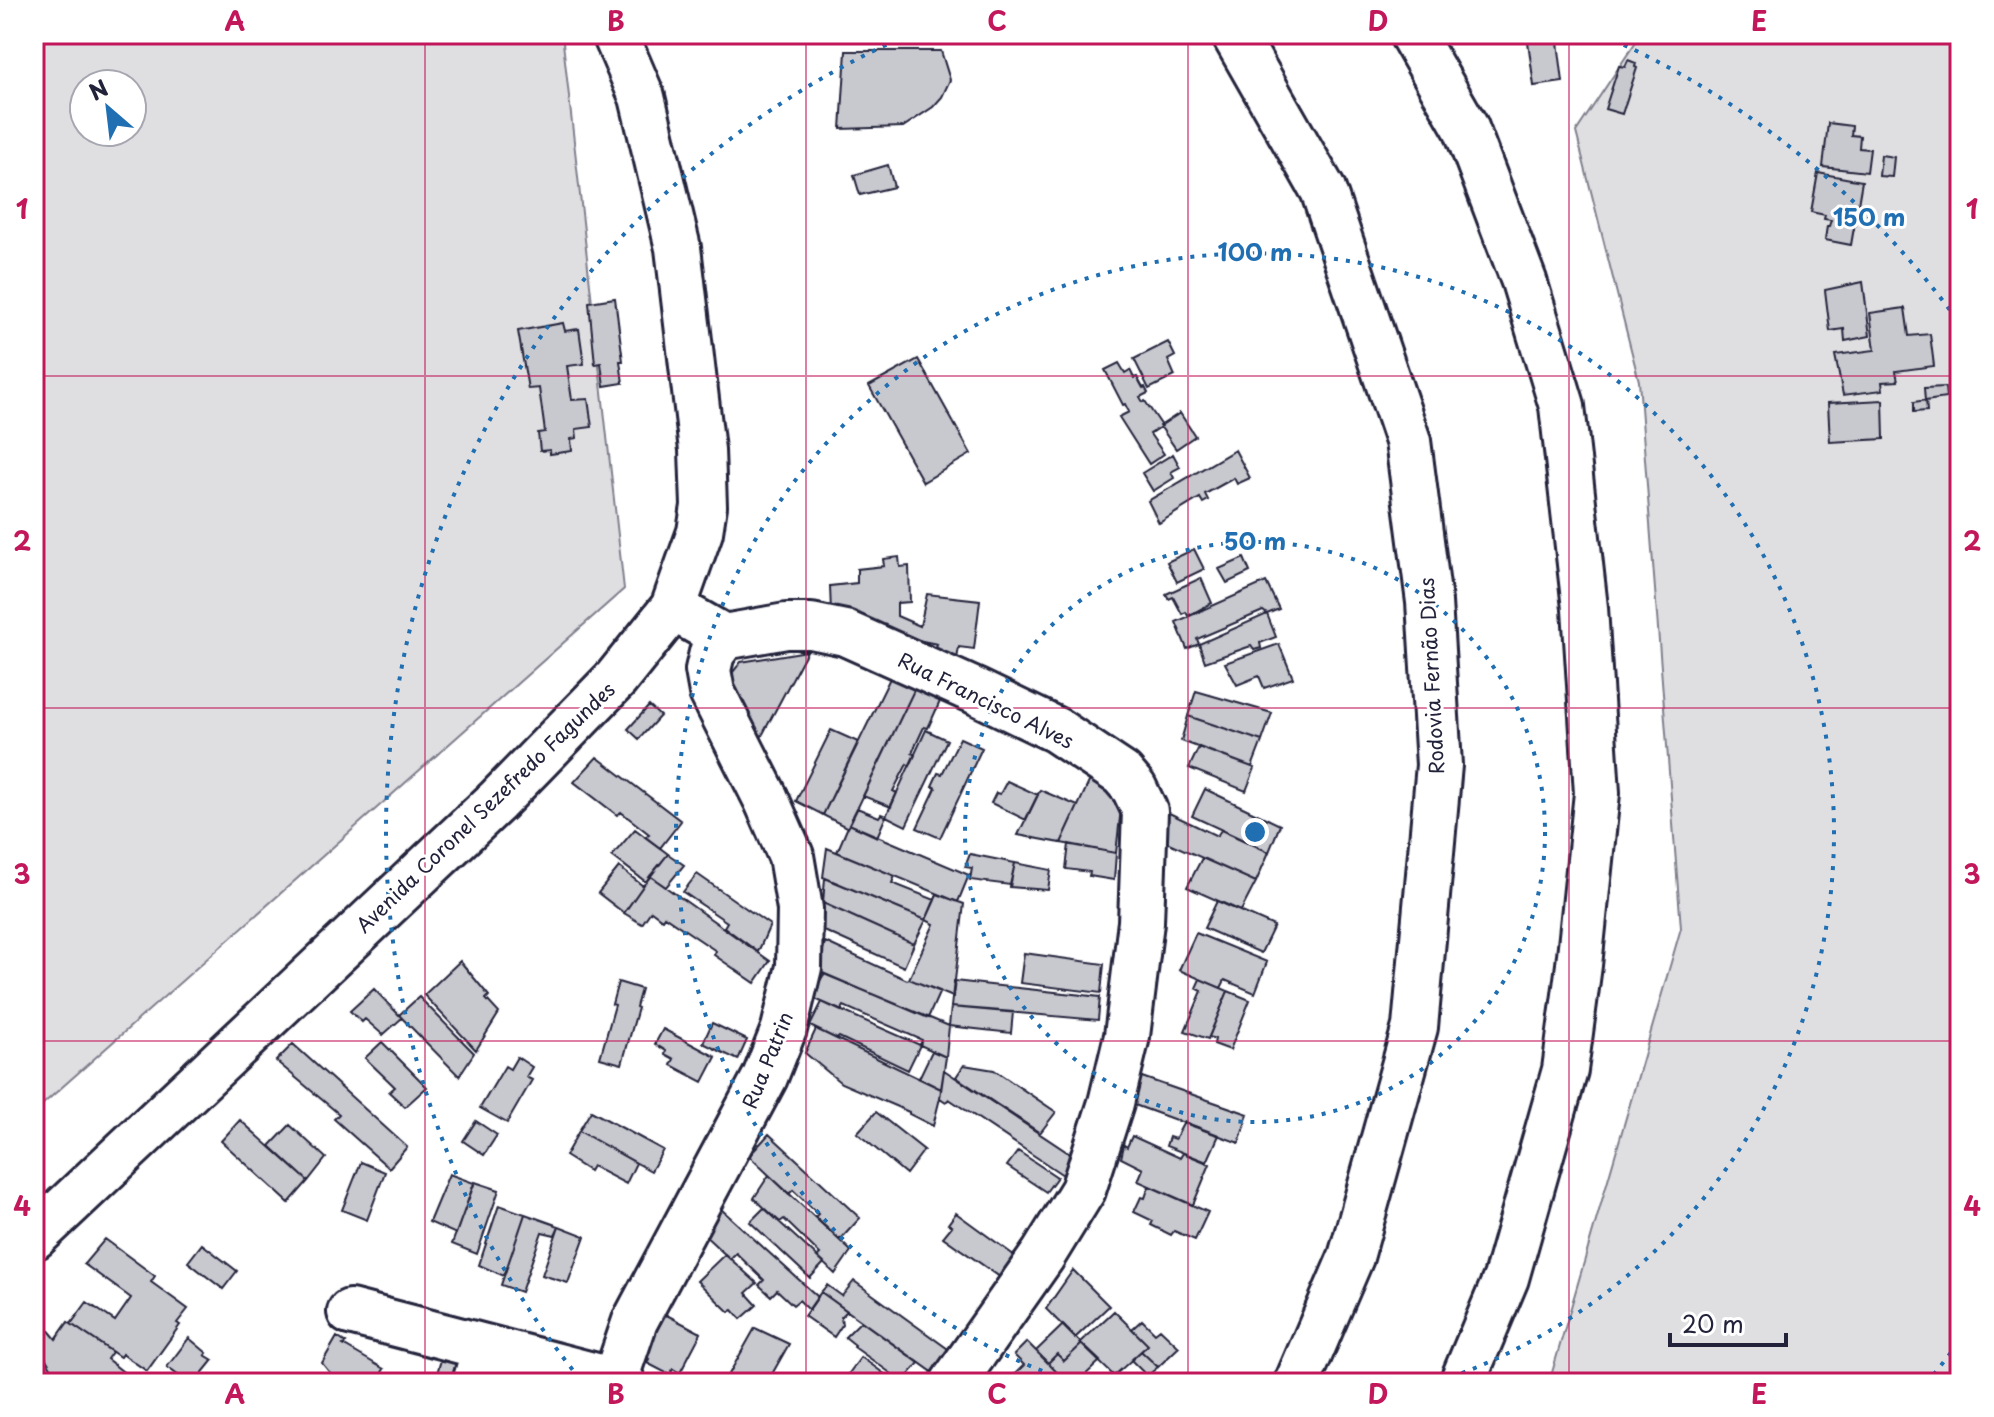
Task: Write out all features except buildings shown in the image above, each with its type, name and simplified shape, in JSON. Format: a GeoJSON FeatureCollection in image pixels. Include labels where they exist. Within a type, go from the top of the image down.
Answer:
{"type":"FeatureCollection","features":[{"type":"Feature","properties":{"kind":"main road","name":"Avenida Coronel Sezefredo Fagundes"},"geometry":{"type":"LineString","coordinates":[[34,1237],[497,801],[616,679],[673,608],[700,532],[704,506],[702,450],[678,248],[642,97],[615,34]]}},
{"type":"Feature","properties":{"kind":"main road","name":"Rodovia Fernão Dias"},"geometry":{"type":"LineString","coordinates":[[1234,34],[1323,190],[1408,441],[1429,602],[1439,765],[1415,1027],[1351,1257],[1297,1383]]}},
{"type":"Feature","properties":{"kind":"main road"},"geometry":{"type":"LineString","coordinates":[[1412,34],[1466,128],[1524,281],[1562,406],[1585,608],[1597,793],[1565,1070],[1506,1278],[1462,1383]]}},
{"type":"Feature","properties":{"kind":"main road"},"geometry":{"type":"LineString","coordinates":[[673,608],[724,637]]}},
{"type":"Feature","properties":{"kind":"main road","name":"Rua Francisco Alves"},"geometry":{"type":"LineString","coordinates":[[724,637],[786,626],[811,626],[845,633],[1056,730],[1122,774],[1134,788],[1145,811],[1141,922],[1127,1036],[1111,1103],[1083,1190],[1043,1255],[953,1383]]}},
{"type":"Feature","properties":{"kind":"main road","name":"Rua Patrin"},"geometry":{"type":"LineString","coordinates":[[619,1382],[635,1321],[765,1077],[784,1029],[799,967],[800,909],[791,856],[712,692],[708,670],[712,653],[724,637]]}},
{"type":"Feature","properties":{"kind":"main road"},"geometry":{"type":"LineString","coordinates":[[350,1312],[480,1365],[619,1382]]}},
{"type":"Feature","properties":{"kind":"shaded area"},"geometry":{"type":"Polygon","coordinates":[[[34,34],[562,34],[624,589],[34,1112],[34,34]]]}},
{"type":"Feature","properties":{"kind":"shaded area"},"geometry":{"type":"Polygon","coordinates":[[[1641,34],[1960,34],[1960,1383],[1549,1383],[1681,928],[1639,381],[1576,132],[1641,34]]]}}]}
